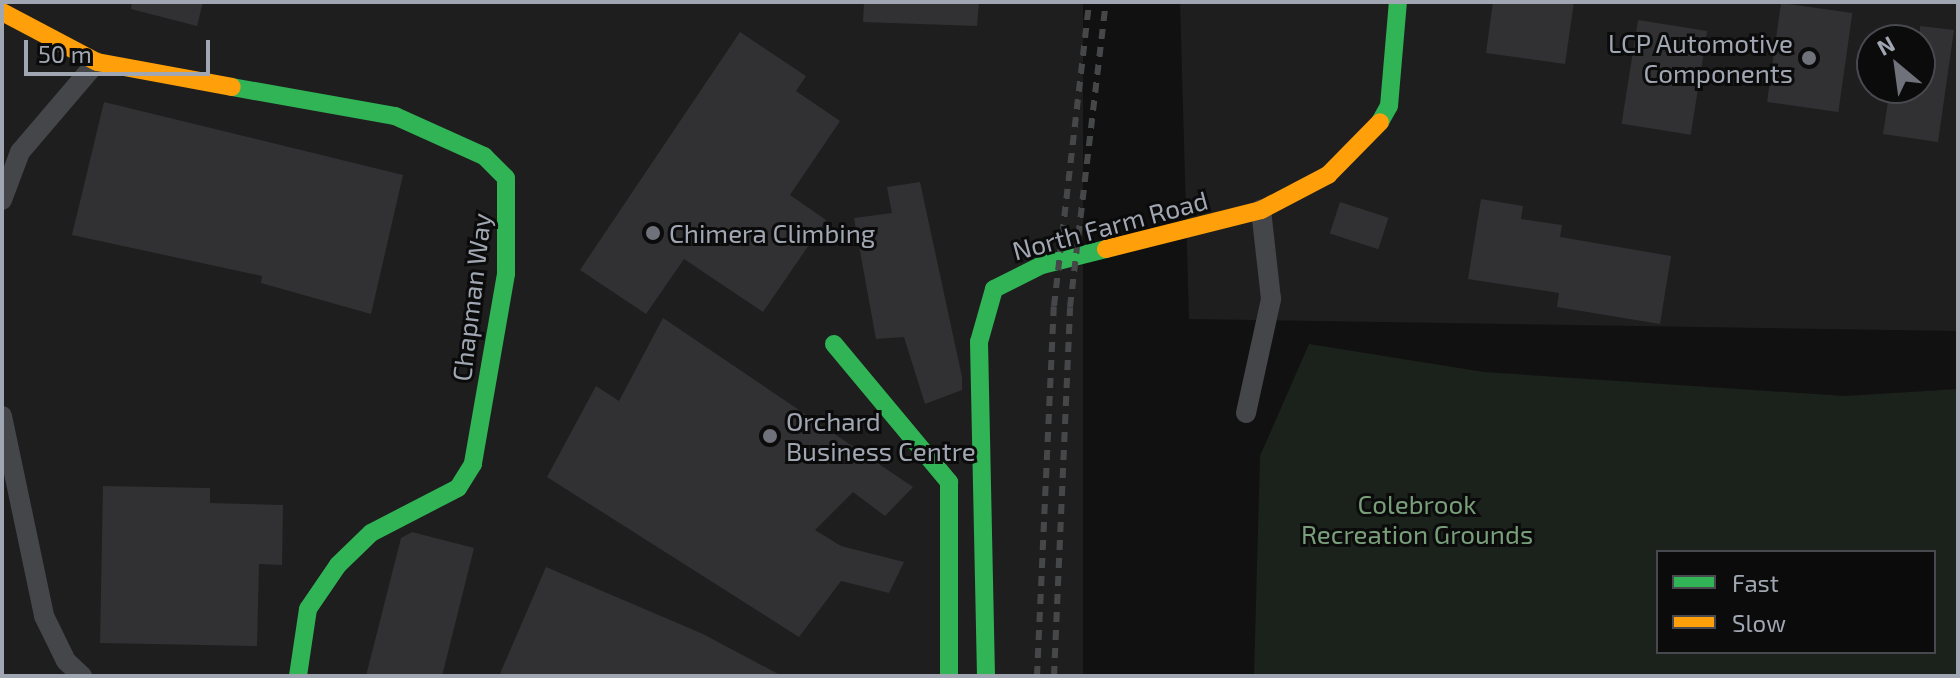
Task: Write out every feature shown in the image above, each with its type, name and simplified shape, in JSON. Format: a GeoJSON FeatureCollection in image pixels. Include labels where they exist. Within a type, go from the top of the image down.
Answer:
{"type":"FeatureCollection","features":[{"type":"Feature","properties":{"kind":"street","name":"North Farm Road"},"geometry":{"type":"LineString","coordinates":[[986,676],[979,342],[994,289],[1042,265],[1261,210],[1328,175],[1371,138],[1397,78],[1398,2]]}},
{"type":"Feature","properties":{"kind":"street","name":"Chapman Way"},"geometry":{"type":"LineString","coordinates":[[2,12],[97,62],[395,116],[484,156],[506,178],[506,274],[473,464],[458,488],[371,533],[338,565],[308,609],[298,676]]}},
{"type":"Feature","properties":{"kind":"street"},"geometry":{"type":"LineString","coordinates":[[2,200],[20,152],[97,62]]}},
{"type":"Feature","properties":{"kind":"street"},"geometry":{"type":"LineString","coordinates":[[1246,413],[1271,299],[1261,210]]}},
{"type":"Feature","properties":{"kind":"street"},"geometry":{"type":"LineString","coordinates":[[834,344],[949,482],[949,676]]}},
{"type":"Feature","properties":{"kind":"street"},"geometry":{"type":"LineString","coordinates":[[2,416],[44,616],[66,661],[82,676]]}},
{"type":"Feature","properties":{"kind":"shaded area"},"geometry":{"type":"Polygon","coordinates":[[[2,2],[1083,2],[1083,676],[2,676],[2,2]]]}},
{"type":"Feature","properties":{"kind":"shaded area"},"geometry":{"type":"Polygon","coordinates":[[[1180,2],[1958,2],[1958,331],[1189,319],[1180,2]]]}},
{"type":"Feature","properties":{"kind":"green space","name":"Colebrook Recreation Grounds"},"geometry":{"type":"Polygon","coordinates":[[[1309,344],[1484,372],[1845,396],[1958,389],[1958,676],[1254,676],[1260,456],[1309,344]]]}},
{"type":"Feature","properties":{"kind":"building"},"geometry":{"type":"Polygon","coordinates":[[[132,2],[203,2],[197,26],[131,9],[132,2]]]}},
{"type":"Feature","properties":{"kind":"building"},"geometry":{"type":"Polygon","coordinates":[[[864,2],[979,2],[977,26],[863,22],[864,2]]]}},
{"type":"Feature","properties":{"kind":"building"},"geometry":{"type":"Polygon","coordinates":[[[1493,2],[1574,2],[1565,64],[1486,53],[1493,2]]]}},
{"type":"Feature","properties":{"kind":"building","name":"LCP Automotive Components"},"geometry":{"type":"Polygon","coordinates":[[[1781,3],[1852,13],[1838,112],[1767,102],[1781,3]]]}},
{"type":"Feature","properties":{"kind":"building"},"geometry":{"type":"Polygon","coordinates":[[[1638,20],[1707,31],[1691,135],[1622,124],[1638,20]]]}},
{"type":"Feature","properties":{"kind":"building"},"geometry":{"type":"Polygon","coordinates":[[[1936,28],[1954,30],[1938,142],[1883,134],[1888,104],[1936,104],[1936,28]]]}},
{"type":"Feature","properties":{"kind":"building"},"geometry":{"type":"Polygon","coordinates":[[[740,32],[806,76],[796,91],[840,121],[790,195],[826,220],[763,312],[684,259],[646,314],[580,270],[740,32]]]}},
{"type":"Feature","properties":{"kind":"building"},"geometry":{"type":"Polygon","coordinates":[[[104,102],[403,175],[371,314],[261,283],[262,276],[72,235],[104,102]]]}},
{"type":"Feature","properties":{"kind":"building"},"geometry":{"type":"Polygon","coordinates":[[[920,182],[962,377],[962,390],[925,404],[904,337],[876,339],[854,218],[892,213],[887,187],[920,182]]]}},
{"type":"Feature","properties":{"kind":"building"},"geometry":{"type":"Polygon","coordinates":[[[1481,199],[1523,206],[1521,219],[1562,225],[1560,237],[1671,256],[1660,324],[1557,307],[1559,293],[1468,279],[1481,199]]]}},
{"type":"Feature","properties":{"kind":"building"},"geometry":{"type":"Polygon","coordinates":[[[1340,202],[1389,218],[1378,249],[1330,233],[1340,202]]]}},
{"type":"Feature","properties":{"kind":"building"},"geometry":{"type":"Polygon","coordinates":[[[663,318],[913,487],[885,516],[853,492],[815,530],[841,546],[904,562],[889,593],[841,581],[799,637],[547,477],[596,386],[619,401],[663,318]]]}},
{"type":"Feature","properties":{"kind":"building"},"geometry":{"type":"Polygon","coordinates":[[[103,486],[210,488],[210,503],[283,505],[282,565],[259,564],[257,646],[100,643],[103,486]]]}},
{"type":"Feature","properties":{"kind":"building"},"geometry":{"type":"Polygon","coordinates":[[[412,532],[474,548],[442,676],[366,676],[401,538],[412,532]]]}},
{"type":"Feature","properties":{"kind":"building"},"geometry":{"type":"Polygon","coordinates":[[[546,567],[703,634],[782,676],[499,676],[546,567]]]}},
{"type":"Feature","properties":{"kind":"railway"},"geometry":{"type":"LineString","coordinates":[[1037,676],[1054,306],[1089,2]]}},
{"type":"Feature","properties":{"kind":"railway"},"geometry":{"type":"LineString","coordinates":[[1054,676],[1070,307],[1106,2]]}},
{"type":"Feature","properties":{"kind":"traffic: fast"},"geometry":{"type":"LineString","coordinates":[[1380,122],[1389,106],[1398,2]]}},
{"type":"Feature","properties":{"kind":"traffic: fast"},"geometry":{"type":"LineString","coordinates":[[232,87],[395,116],[484,156],[506,178],[506,274],[473,464],[458,488],[371,533],[338,565],[308,609],[298,676]]}},
{"type":"Feature","properties":{"kind":"traffic: fast"},"geometry":{"type":"LineString","coordinates":[[986,676],[979,342],[994,289],[1042,265],[1106,249]]}},
{"type":"Feature","properties":{"kind":"traffic: fast"},"geometry":{"type":"LineString","coordinates":[[834,344],[949,482],[949,676]]}},
{"type":"Feature","properties":{"kind":"traffic: slow"},"geometry":{"type":"LineString","coordinates":[[2,12],[97,62],[232,87]]}},
{"type":"Feature","properties":{"kind":"traffic: slow"},"geometry":{"type":"LineString","coordinates":[[1106,249],[1261,210],[1328,175],[1380,122]]}},
{"type":"Feature","properties":{"kind":"place","name":"LCP Automotive Components"},"geometry":{"type":"Point","coordinates":[1809,58]}},
{"type":"Feature","properties":{"kind":"place","name":"Chimera Climbing"},"geometry":{"type":"Point","coordinates":[653,233]}},
{"type":"Feature","properties":{"kind":"place","name":"Orchard Business Centre"},"geometry":{"type":"Point","coordinates":[770,436]}}]}
